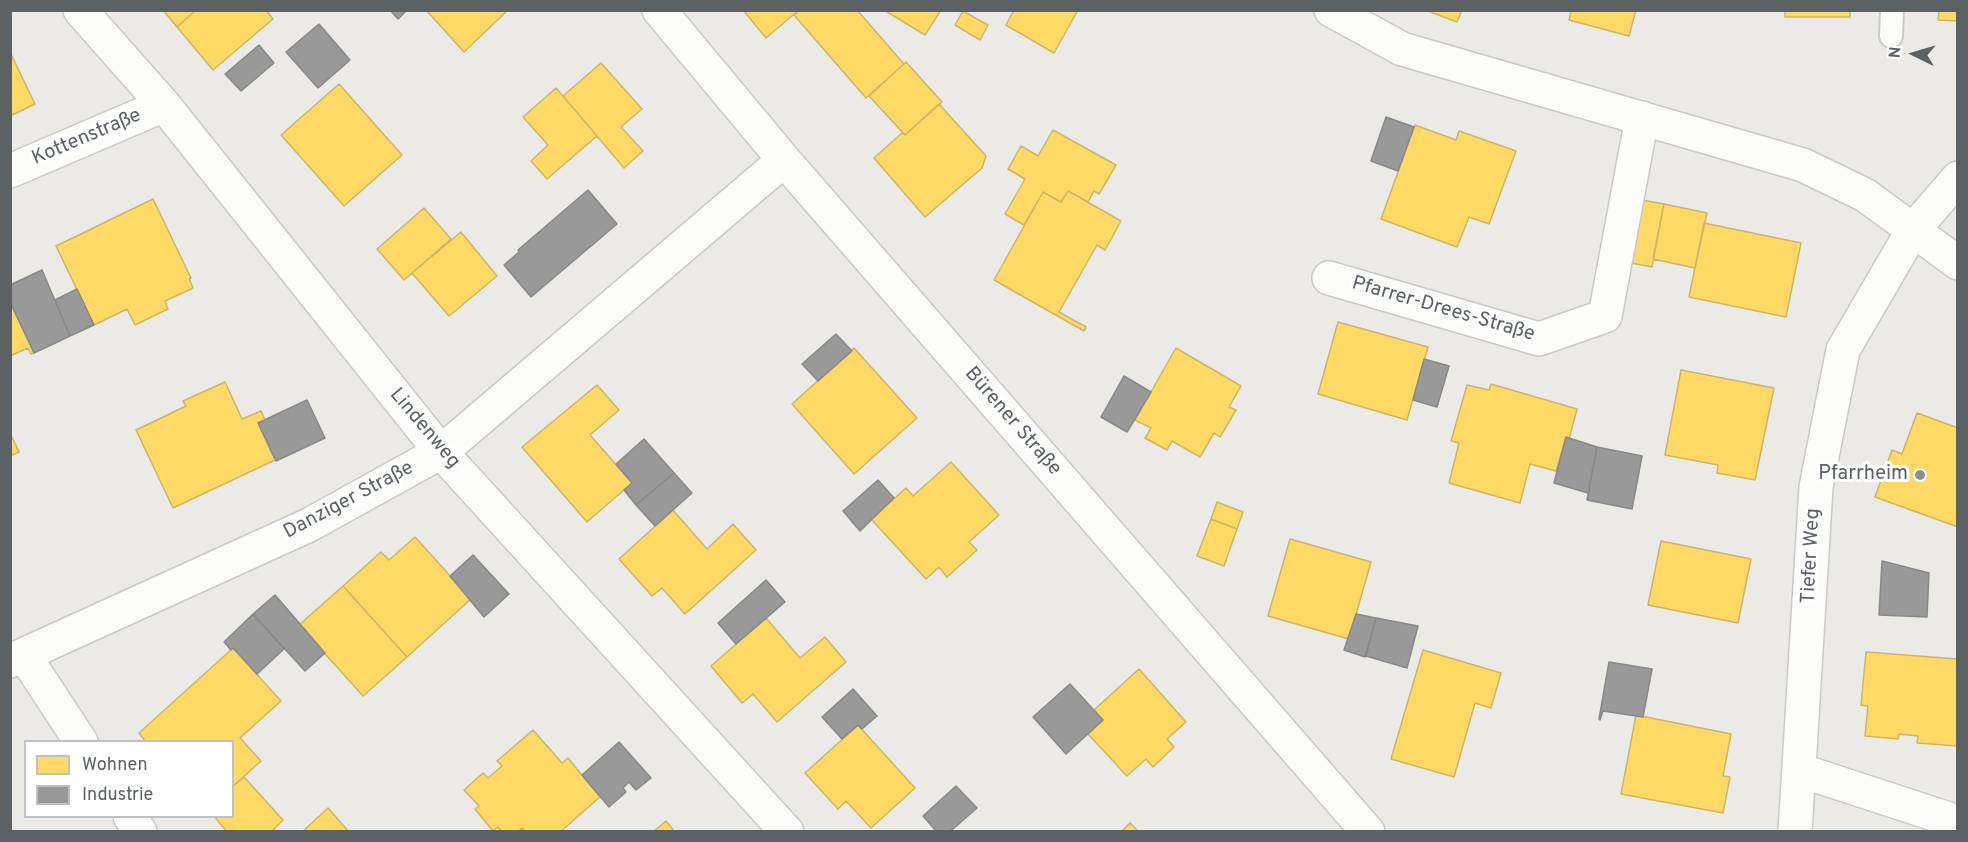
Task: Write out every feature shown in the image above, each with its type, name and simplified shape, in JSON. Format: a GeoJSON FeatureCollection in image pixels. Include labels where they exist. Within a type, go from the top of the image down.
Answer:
{"type":"FeatureCollection","features":[{"type":"Feature","properties":{"kind":"street","name":"Lindenweg"},"geometry":{"type":"LineString","coordinates":[[80,10],[164,105],[441,452],[787,831]]}},
{"type":"Feature","properties":{"kind":"street","name":"Bürener Straße"},"geometry":{"type":"LineString","coordinates":[[659,10],[784,160],[1368,831]]}},
{"type":"Feature","properties":{"kind":"street"},"geometry":{"type":"LineString","coordinates":[[1331,10],[1402,49],[1803,165],[1865,195],[1958,263]]}},
{"type":"Feature","properties":{"kind":"street","name":"Kottenstraße"},"geometry":{"type":"LineString","coordinates":[[10,171],[164,105]]}},
{"type":"Feature","properties":{"kind":"street","name":"Pfarrer-Drees-Straße"},"geometry":{"type":"LineString","coordinates":[[1329,278],[1539,339],[1605,316],[1642,118]]}},
{"type":"Feature","properties":{"kind":"street","name":"Danziger Straße"},"geometry":{"type":"LineString","coordinates":[[17,658],[309,525],[441,452],[784,160]]}},
{"type":"Feature","properties":{"kind":"street","name":"Tiefer Weg"},"geometry":{"type":"LineString","coordinates":[[1795,831],[1816,487],[1843,350],[1913,230],[1958,178]]}},
{"type":"Feature","properties":{"kind":"street"},"geometry":{"type":"LineString","coordinates":[[17,658],[80,740]]}},
{"type":"Feature","properties":{"kind":"street"},"geometry":{"type":"LineString","coordinates":[[1799,770],[1958,822]]}},
{"type":"Feature","properties":{"kind":"street"},"geometry":{"type":"LineString","coordinates":[[131,818],[140,831]]}},
{"type":"Feature","properties":{"kind":"lane"},"geometry":{"type":"LineString","coordinates":[[1891,36],[1892,10]]}},
{"type":"Feature","properties":{"kind":"building: Wohnen"},"geometry":{"type":"Polygon","coordinates":[[[163,10],[196,10],[177,27],[163,10]]]}},
{"type":"Feature","properties":{"kind":"building: Wohnen"},"geometry":{"type":"Polygon","coordinates":[[[196,10],[266,10],[273,19],[213,70],[177,27],[196,10]]]}},
{"type":"Feature","properties":{"kind":"building: Wohnen"},"geometry":{"type":"Polygon","coordinates":[[[426,10],[508,10],[464,52],[426,10]]]}},
{"type":"Feature","properties":{"kind":"building: Wohnen"},"geometry":{"type":"Polygon","coordinates":[[[743,10],[799,10],[766,38],[743,10]]]}},
{"type":"Feature","properties":{"kind":"building: Wohnen"},"geometry":{"type":"Polygon","coordinates":[[[799,10],[857,10],[904,64],[866,98],[794,15],[799,10]]]}},
{"type":"Feature","properties":{"kind":"building: Wohnen"},"geometry":{"type":"Polygon","coordinates":[[[884,10],[941,10],[925,35],[884,10]]]}},
{"type":"Feature","properties":{"kind":"building: Wohnen"},"geometry":{"type":"Polygon","coordinates":[[[1014,10],[1078,10],[1054,53],[1006,25],[1014,10]]]}},
{"type":"Feature","properties":{"kind":"building: Wohnen"},"geometry":{"type":"Polygon","coordinates":[[[1425,10],[1462,10],[1457,22],[1425,10]]]}},
{"type":"Feature","properties":{"kind":"building: Wohnen"},"geometry":{"type":"Polygon","coordinates":[[[1571,10],[1636,10],[1629,36],[1569,20],[1571,10]]]}},
{"type":"Feature","properties":{"kind":"building: Wohnen"},"geometry":{"type":"Polygon","coordinates":[[[1785,10],[1850,10],[1850,17],[1785,17],[1785,10]]]}},
{"type":"Feature","properties":{"kind":"building: Wohnen"},"geometry":{"type":"Polygon","coordinates":[[[1939,10],[1958,10],[1958,21],[1938,20],[1939,10]]]}},
{"type":"Feature","properties":{"kind":"building: Wohnen"},"geometry":{"type":"Polygon","coordinates":[[[963,11],[988,25],[980,40],[955,25],[963,11]]]}},
{"type":"Feature","properties":{"kind":"building: Wohnen"},"geometry":{"type":"Polygon","coordinates":[[[10,52],[35,104],[10,116],[10,52]]]}},
{"type":"Feature","properties":{"kind":"building: Wohnen"},"geometry":{"type":"Polygon","coordinates":[[[906,62],[942,102],[905,135],[869,96],[906,62]]]}},
{"type":"Feature","properties":{"kind":"building: Wohnen"},"geometry":{"type":"Polygon","coordinates":[[[601,63],[642,109],[621,127],[643,151],[624,168],[563,96],[601,63]]]}},
{"type":"Feature","properties":{"kind":"building: Wohnen"},"geometry":{"type":"Polygon","coordinates":[[[339,84],[402,155],[344,206],[281,135],[339,84]]]}},
{"type":"Feature","properties":{"kind":"building: Wohnen"},"geometry":{"type":"Polygon","coordinates":[[[556,88],[597,136],[547,179],[531,161],[548,145],[523,117],[556,88]]]}},
{"type":"Feature","properties":{"kind":"building: Wohnen"},"geometry":{"type":"Polygon","coordinates":[[[939,104],[986,156],[982,168],[925,217],[874,158],[902,133],[905,135],[939,104]]]}},
{"type":"Feature","properties":{"kind":"building: Wohnen"},"geometry":{"type":"Polygon","coordinates":[[[1415,125],[1456,140],[1459,131],[1516,151],[1489,224],[1469,217],[1457,247],[1381,219],[1415,125]]]}},
{"type":"Feature","properties":{"kind":"building: Wohnen"},"geometry":{"type":"Polygon","coordinates":[[[1053,130],[1116,165],[1099,194],[1094,191],[1088,202],[1068,191],[1061,202],[1043,192],[1024,225],[1005,214],[1025,179],[1008,169],[1021,146],[1038,156],[1053,130]]]}},
{"type":"Feature","properties":{"kind":"building: Wohnen"},"geometry":{"type":"Polygon","coordinates":[[[1068,191],[1121,221],[1105,250],[1097,245],[1059,312],[1086,327],[1084,331],[994,280],[1043,192],[1061,202],[1068,191]]]}},
{"type":"Feature","properties":{"kind":"building: Wohnen"},"geometry":{"type":"Polygon","coordinates":[[[153,199],[191,278],[189,279],[193,288],[165,301],[168,309],[135,325],[127,309],[94,325],[56,246],[153,199]]]}},
{"type":"Feature","properties":{"kind":"building: Wohnen"},"geometry":{"type":"Polygon","coordinates":[[[1642,200],[1664,204],[1652,267],[1631,263],[1642,200]]]}},
{"type":"Feature","properties":{"kind":"building: Wohnen"},"geometry":{"type":"Polygon","coordinates":[[[1664,204],[1707,213],[1695,268],[1653,259],[1664,204]]]}},
{"type":"Feature","properties":{"kind":"building: Wohnen"},"geometry":{"type":"Polygon","coordinates":[[[424,208],[451,239],[404,280],[377,249],[424,208]]]}},
{"type":"Feature","properties":{"kind":"building: Wohnen"},"geometry":{"type":"Polygon","coordinates":[[[1704,223],[1801,243],[1786,317],[1689,297],[1704,223]]]}},
{"type":"Feature","properties":{"kind":"building: Wohnen"},"geometry":{"type":"Polygon","coordinates":[[[461,232],[497,276],[449,316],[412,273],[461,232]]]}},
{"type":"Feature","properties":{"kind":"building: Wohnen"},"geometry":{"type":"Polygon","coordinates":[[[10,302],[34,353],[31,354],[28,348],[10,356],[10,302]]]}},
{"type":"Feature","properties":{"kind":"building: Wohnen"},"geometry":{"type":"Polygon","coordinates":[[[1338,322],[1428,347],[1407,420],[1318,394],[1338,322]]]}},
{"type":"Feature","properties":{"kind":"building: Wohnen"},"geometry":{"type":"Polygon","coordinates":[[[854,348],[917,418],[854,474],[792,404],[854,348]]]}},
{"type":"Feature","properties":{"kind":"building: Wohnen"},"geometry":{"type":"Polygon","coordinates":[[[1176,348],[1241,386],[1229,407],[1236,410],[1220,437],[1214,433],[1200,457],[1172,441],[1167,450],[1145,438],[1151,428],[1135,420],[1176,348]]]}},
{"type":"Feature","properties":{"kind":"building: Wohnen"},"geometry":{"type":"Polygon","coordinates":[[[1681,370],[1774,388],[1755,480],[1717,473],[1718,465],[1665,455],[1681,370]]]}},
{"type":"Feature","properties":{"kind":"building: Wohnen"},"geometry":{"type":"Polygon","coordinates":[[[225,382],[242,419],[261,411],[265,420],[258,423],[275,460],[173,508],[136,430],[186,406],[183,401],[225,382]]]}},
{"type":"Feature","properties":{"kind":"building: Wohnen"},"geometry":{"type":"Polygon","coordinates":[[[1491,384],[1577,409],[1569,439],[1566,437],[1556,471],[1530,464],[1520,503],[1449,483],[1459,443],[1451,441],[1467,385],[1489,390],[1491,384]]]}},
{"type":"Feature","properties":{"kind":"building: Wohnen"},"geometry":{"type":"Polygon","coordinates":[[[597,385],[619,410],[590,435],[632,483],[587,522],[522,447],[597,385]]]}},
{"type":"Feature","properties":{"kind":"building: Wohnen","name":"Pfarrheim"},"geometry":{"type":"Polygon","coordinates":[[[1917,413],[1958,428],[1958,527],[1875,497],[1892,450],[1902,454],[1917,413]]]}},
{"type":"Feature","properties":{"kind":"building: Wohnen"},"geometry":{"type":"Polygon","coordinates":[[[10,433],[19,452],[10,456],[10,433]]]}},
{"type":"Feature","properties":{"kind":"building: Wohnen"},"geometry":{"type":"Polygon","coordinates":[[[951,462],[999,515],[969,542],[977,550],[947,577],[939,567],[926,579],[871,519],[906,488],[913,496],[951,462]]]}},
{"type":"Feature","properties":{"kind":"building: Wohnen"},"geometry":{"type":"Polygon","coordinates":[[[1217,502],[1243,512],[1237,529],[1211,519],[1217,502]]]}},
{"type":"Feature","properties":{"kind":"building: Wohnen"},"geometry":{"type":"Polygon","coordinates":[[[673,510],[707,549],[733,524],[756,550],[685,614],[662,588],[652,596],[619,559],[673,510]]]}},
{"type":"Feature","properties":{"kind":"building: Wohnen"},"geometry":{"type":"Polygon","coordinates":[[[1211,519],[1237,529],[1224,566],[1197,556],[1211,519]]]}},
{"type":"Feature","properties":{"kind":"building: Wohnen"},"geometry":{"type":"Polygon","coordinates":[[[415,537],[471,599],[407,657],[343,586],[381,552],[389,560],[415,537]]]}},
{"type":"Feature","properties":{"kind":"building: Wohnen"},"geometry":{"type":"Polygon","coordinates":[[[1290,539],[1371,562],[1349,639],[1268,616],[1290,539]]]}},
{"type":"Feature","properties":{"kind":"building: Wohnen"},"geometry":{"type":"Polygon","coordinates":[[[1661,541],[1751,559],[1738,623],[1648,605],[1661,541]]]}},
{"type":"Feature","properties":{"kind":"building: Wohnen"},"geometry":{"type":"Polygon","coordinates":[[[343,586],[407,657],[363,696],[299,625],[343,586]]]}},
{"type":"Feature","properties":{"kind":"building: Wohnen"},"geometry":{"type":"Polygon","coordinates":[[[766,618],[800,658],[825,637],[846,662],[777,722],[753,694],[742,703],[711,666],[766,618]]]}},
{"type":"Feature","properties":{"kind":"building: Wohnen"},"geometry":{"type":"Polygon","coordinates":[[[233,648],[281,701],[240,738],[261,761],[234,785],[234,740],[144,740],[139,733],[233,648]]]}},
{"type":"Feature","properties":{"kind":"building: Wohnen"},"geometry":{"type":"Polygon","coordinates":[[[1423,650],[1501,673],[1491,708],[1475,703],[1454,777],[1391,759],[1423,650]]]}},
{"type":"Feature","properties":{"kind":"building: Wohnen"},"geometry":{"type":"Polygon","coordinates":[[[1866,652],[1958,659],[1958,746],[1917,743],[1918,736],[1899,734],[1898,739],[1865,736],[1868,706],[1861,705],[1866,652]]]}},
{"type":"Feature","properties":{"kind":"building: Wohnen"},"geometry":{"type":"Polygon","coordinates":[[[1139,669],[1186,722],[1167,739],[1174,747],[1153,767],[1146,759],[1127,776],[1088,734],[1103,720],[1094,710],[1139,669]]]}},
{"type":"Feature","properties":{"kind":"building: Wohnen"},"geometry":{"type":"Polygon","coordinates":[[[1636,715],[1731,734],[1723,776],[1730,777],[1723,813],[1621,794],[1636,715]]]}},
{"type":"Feature","properties":{"kind":"building: Wohnen"},"geometry":{"type":"Polygon","coordinates":[[[858,725],[915,788],[871,828],[846,801],[838,809],[805,773],[858,725]]]}},
{"type":"Feature","properties":{"kind":"building: Wohnen"},"geometry":{"type":"Polygon","coordinates":[[[533,730],[562,763],[568,758],[600,797],[560,832],[526,832],[522,828],[518,832],[502,832],[498,827],[493,831],[475,809],[479,806],[464,790],[483,773],[488,778],[502,766],[497,761],[533,730]]]}},
{"type":"Feature","properties":{"kind":"building: Wohnen"},"geometry":{"type":"Polygon","coordinates":[[[244,777],[283,820],[271,832],[227,832],[216,818],[234,818],[234,785],[244,777]]]}},
{"type":"Feature","properties":{"kind":"building: Wohnen"},"geometry":{"type":"Polygon","coordinates":[[[328,808],[349,832],[302,832],[328,808]]]}},
{"type":"Feature","properties":{"kind":"building: Wohnen"},"geometry":{"type":"Polygon","coordinates":[[[666,821],[675,832],[653,832],[666,821]]]}},
{"type":"Feature","properties":{"kind":"building: Wohnen"},"geometry":{"type":"Polygon","coordinates":[[[1130,823],[1139,832],[1121,832],[1130,823]]]}},
{"type":"Feature","properties":{"kind":"building: Industrie"},"geometry":{"type":"Polygon","coordinates":[[[390,10],[407,10],[398,19],[390,10]]]}},
{"type":"Feature","properties":{"kind":"building: Industrie"},"geometry":{"type":"Polygon","coordinates":[[[319,24],[350,60],[318,88],[286,52],[319,24]]]}},
{"type":"Feature","properties":{"kind":"building: Industrie"},"geometry":{"type":"Polygon","coordinates":[[[259,45],[274,63],[241,91],[225,74],[259,45]]]}},
{"type":"Feature","properties":{"kind":"building: Industrie"},"geometry":{"type":"Polygon","coordinates":[[[1386,117],[1414,127],[1398,171],[1371,161],[1386,117]]]}},
{"type":"Feature","properties":{"kind":"building: Industrie"},"geometry":{"type":"Polygon","coordinates":[[[588,190],[617,224],[531,297],[504,265],[519,252],[518,250],[588,190]]]}},
{"type":"Feature","properties":{"kind":"building: Industrie"},"geometry":{"type":"Polygon","coordinates":[[[42,270],[70,336],[34,353],[10,302],[10,285],[42,270]]]}},
{"type":"Feature","properties":{"kind":"building: Industrie"},"geometry":{"type":"Polygon","coordinates":[[[77,289],[94,325],[70,336],[55,300],[77,289]]]}},
{"type":"Feature","properties":{"kind":"building: Industrie"},"geometry":{"type":"Polygon","coordinates":[[[836,334],[852,351],[818,381],[802,364],[836,334]]]}},
{"type":"Feature","properties":{"kind":"building: Industrie"},"geometry":{"type":"Polygon","coordinates":[[[1424,359],[1449,366],[1437,407],[1413,400],[1424,359]]]}},
{"type":"Feature","properties":{"kind":"building: Industrie"},"geometry":{"type":"Polygon","coordinates":[[[1124,376],[1151,392],[1127,432],[1101,417],[1124,376]]]}},
{"type":"Feature","properties":{"kind":"building: Industrie"},"geometry":{"type":"Polygon","coordinates":[[[307,400],[325,438],[276,461],[258,423],[307,400]]]}},
{"type":"Feature","properties":{"kind":"building: Industrie"},"geometry":{"type":"Polygon","coordinates":[[[1566,437],[1597,447],[1588,493],[1554,483],[1566,437]]]}},
{"type":"Feature","properties":{"kind":"building: Industrie"},"geometry":{"type":"Polygon","coordinates":[[[644,439],[674,473],[636,505],[624,490],[632,483],[616,464],[644,439]]]}},
{"type":"Feature","properties":{"kind":"building: Industrie"},"geometry":{"type":"Polygon","coordinates":[[[1597,447],[1642,456],[1632,509],[1587,500],[1597,447]]]}},
{"type":"Feature","properties":{"kind":"building: Industrie"},"geometry":{"type":"Polygon","coordinates":[[[674,473],[692,493],[655,526],[636,505],[674,473]]]}},
{"type":"Feature","properties":{"kind":"building: Industrie"},"geometry":{"type":"Polygon","coordinates":[[[878,480],[894,498],[860,531],[843,511],[878,480]]]}},
{"type":"Feature","properties":{"kind":"building: Industrie"},"geometry":{"type":"Polygon","coordinates":[[[473,555],[509,594],[484,617],[450,576],[473,555]]]}},
{"type":"Feature","properties":{"kind":"building: Industrie"},"geometry":{"type":"Polygon","coordinates":[[[1882,561],[1929,573],[1927,617],[1879,615],[1882,561]]]}},
{"type":"Feature","properties":{"kind":"building: Industrie"},"geometry":{"type":"Polygon","coordinates":[[[766,580],[785,602],[736,644],[718,623],[766,580]]]}},
{"type":"Feature","properties":{"kind":"building: Industrie"},"geometry":{"type":"Polygon","coordinates":[[[275,595],[325,653],[305,671],[253,614],[275,595]]]}},
{"type":"Feature","properties":{"kind":"building: Industrie"},"geometry":{"type":"Polygon","coordinates":[[[253,614],[284,649],[257,674],[233,648],[231,650],[224,642],[253,614]]]}},
{"type":"Feature","properties":{"kind":"building: Industrie"},"geometry":{"type":"Polygon","coordinates":[[[1356,614],[1376,618],[1365,657],[1344,650],[1356,614]]]}},
{"type":"Feature","properties":{"kind":"building: Industrie"},"geometry":{"type":"Polygon","coordinates":[[[1376,618],[1418,626],[1407,668],[1366,656],[1376,618]]]}},
{"type":"Feature","properties":{"kind":"building: Industrie"},"geometry":{"type":"Polygon","coordinates":[[[1609,662],[1652,669],[1643,717],[1603,711],[1599,719],[1609,662]]]}},
{"type":"Feature","properties":{"kind":"building: Industrie"},"geometry":{"type":"Polygon","coordinates":[[[1070,684],[1103,720],[1066,754],[1033,717],[1070,684]]]}},
{"type":"Feature","properties":{"kind":"building: Industrie"},"geometry":{"type":"Polygon","coordinates":[[[853,689],[877,716],[862,729],[858,725],[842,739],[822,717],[853,689]]]}},
{"type":"Feature","properties":{"kind":"building: Industrie"},"geometry":{"type":"Polygon","coordinates":[[[619,742],[651,778],[636,790],[629,782],[623,788],[626,792],[609,807],[582,775],[619,742]]]}},
{"type":"Feature","properties":{"kind":"building: Industrie"},"geometry":{"type":"Polygon","coordinates":[[[956,786],[977,808],[948,832],[937,832],[923,816],[956,786]]]}},
{"type":"Feature","properties":{"kind":"place","name":"Pfarrheim"},"geometry":{"type":"Point","coordinates":[1920,475]}}]}
